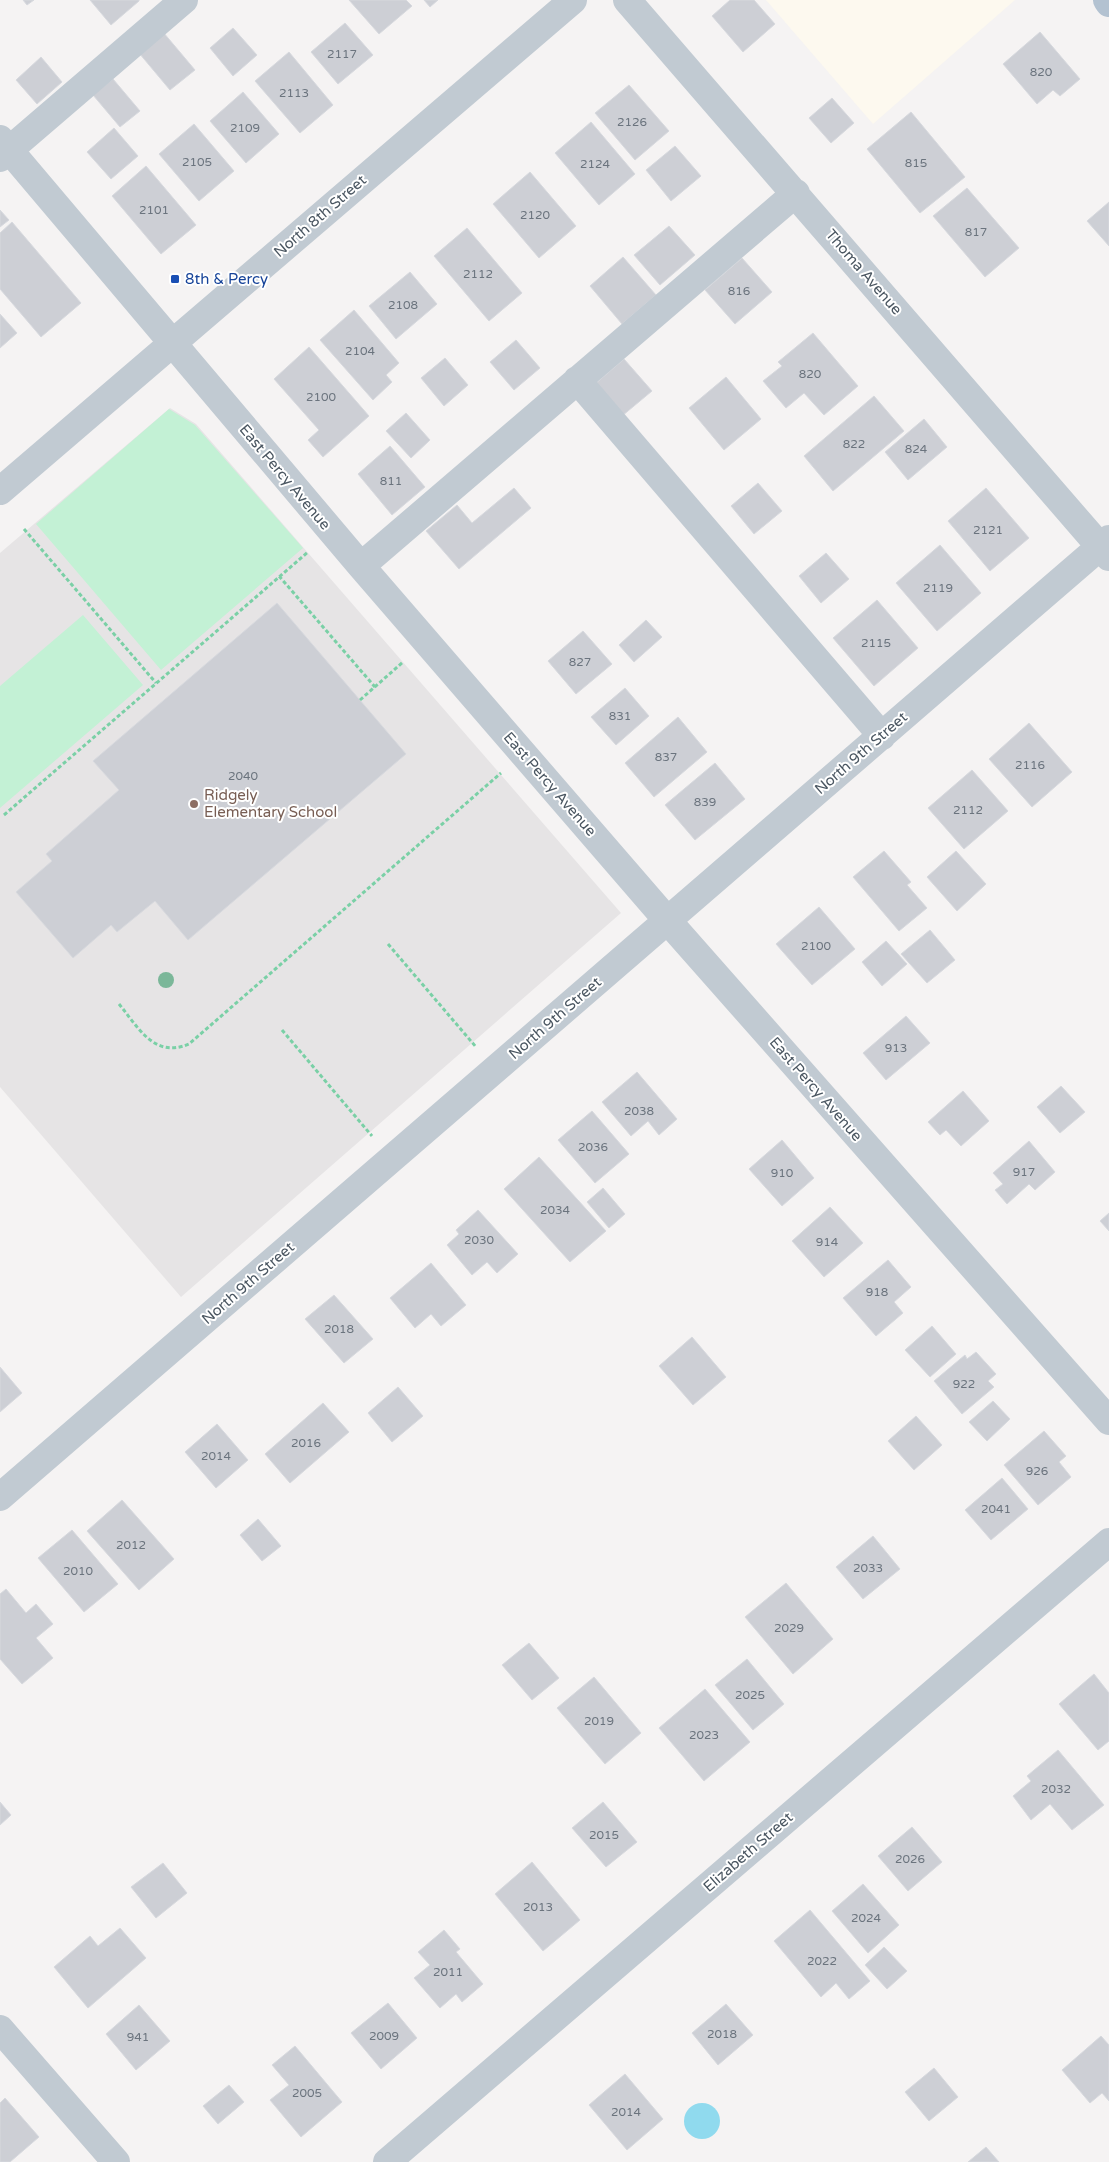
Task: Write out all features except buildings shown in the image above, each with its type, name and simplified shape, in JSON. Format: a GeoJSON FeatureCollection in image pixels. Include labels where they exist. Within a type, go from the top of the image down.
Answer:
{"type":"FeatureCollection","features":[{"type":"Feature","properties":{"kind":"street"},"geometry":{"type":"LineString","coordinates":[[3,149],[184,0]]}},
{"type":"Feature","properties":{"kind":"street","name":"North 8th Street"},"geometry":{"type":"LineString","coordinates":[[0,492],[573,0]]}},
{"type":"Feature","properties":{"kind":"street","name":"Thoma Avenue"},"geometry":{"type":"LineString","coordinates":[[627,0],[1106,547]]}},
{"type":"Feature","properties":{"kind":"street","name":"East Percy Avenue"},"geometry":{"type":"LineString","coordinates":[[3,149],[172,343],[360,566],[667,920],[1109,1420]]}},
{"type":"Feature","properties":{"kind":"street"},"geometry":{"type":"LineString","coordinates":[[360,566],[796,193]]}},
{"type":"Feature","properties":{"kind":"street"},"geometry":{"type":"LineString","coordinates":[[577,380],[882,736]]}},
{"type":"Feature","properties":{"kind":"street","name":"North 9th Street"},"geometry":{"type":"LineString","coordinates":[[0,1497],[667,920],[1106,547]]}},
{"type":"Feature","properties":{"kind":"street","name":"Elizabeth Street"},"geometry":{"type":"LineString","coordinates":[[387,2162],[1109,1542]]}},
{"type":"Feature","properties":{"kind":"street"},"geometry":{"type":"LineString","coordinates":[[0,2029],[116,2162]]}},
{"type":"Feature","properties":{"kind":"path"},"geometry":{"type":"LineString","coordinates":[[24,529],[156,683]]}},
{"type":"Feature","properties":{"kind":"path"},"geometry":{"type":"LineString","coordinates":[[4,815],[310,550]]}},
{"type":"Feature","properties":{"kind":"path"},"geometry":{"type":"LineString","coordinates":[[279,576],[375,687]]}},
{"type":"Feature","properties":{"kind":"path"},"geometry":{"type":"LineString","coordinates":[[360,700],[405,660]]}},
{"type":"Feature","properties":{"kind":"path"},"geometry":{"type":"LineString","coordinates":[[120,1004],[150,1041],[158,1046],[174,1048],[189,1044],[502,772]]}},
{"type":"Feature","properties":{"kind":"path"},"geometry":{"type":"LineString","coordinates":[[388,944],[476,1047]]}},
{"type":"Feature","properties":{"kind":"path"},"geometry":{"type":"LineString","coordinates":[[282,1030],[372,1136]]}},
{"type":"Feature","properties":{"kind":"shaded area"},"geometry":{"type":"Polygon","coordinates":[[[766,0],[1015,0],[873,124],[766,0]]]}},
{"type":"Feature","properties":{"kind":"shaded area"},"geometry":{"type":"Polygon","coordinates":[[[170,408],[196,424],[621,913],[181,1297],[0,1087],[0,553],[170,408]]]}},
{"type":"Feature","properties":{"kind":"green space"},"geometry":{"type":"Polygon","coordinates":[[[169,409],[195,425],[303,548],[161,670],[36,524],[169,409]]]}},
{"type":"Feature","properties":{"kind":"green space"},"geometry":{"type":"Polygon","coordinates":[[[83,615],[143,685],[0,808],[0,686],[83,615]]]}},
{"type":"Feature","properties":{"kind":"water"},"geometry":{"type":"Polygon","coordinates":[[[702,2103],[709,2104],[715,2108],[719,2114],[719,2128],[715,2134],[709,2138],[702,2139],[695,2138],[689,2134],[685,2128],[684,2121],[685,2114],[689,2108],[695,2104],[702,2103]]]}},
{"type":"Feature","properties":{"kind":"place","name":"8th & Percy"},"geometry":{"type":"Point","coordinates":[175,279]}},
{"type":"Feature","properties":{"kind":"place","name":"Ridgely Elementary School"},"geometry":{"type":"Point","coordinates":[194,804]}}]}
